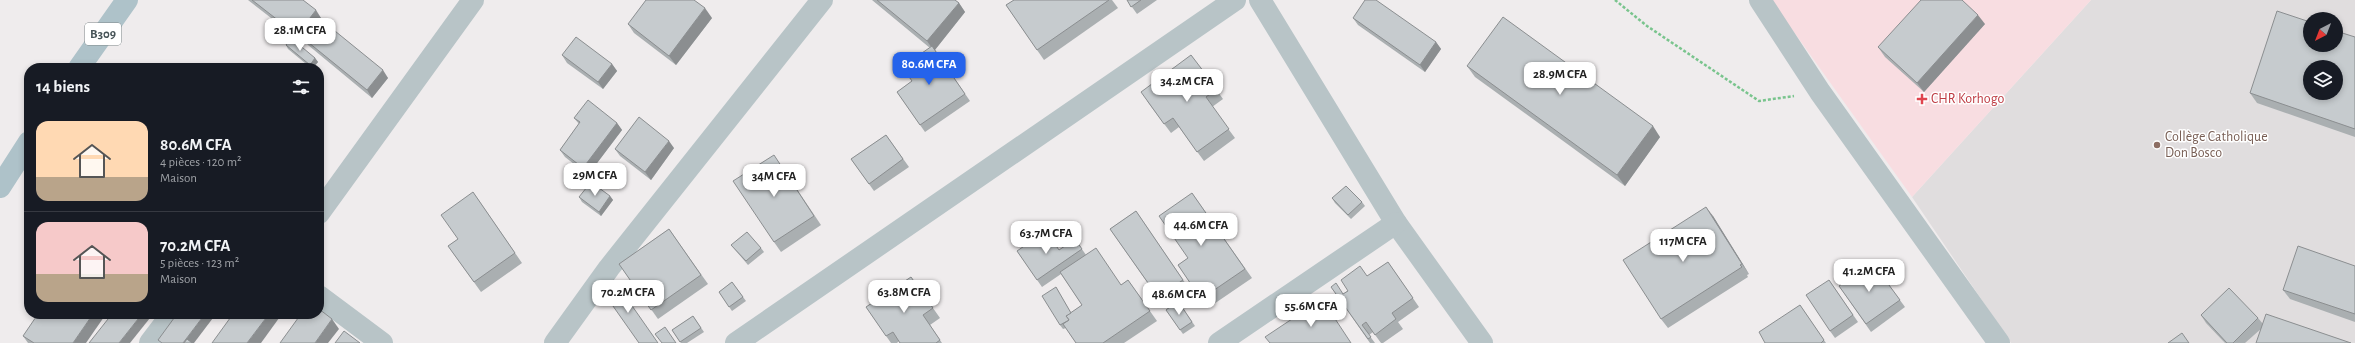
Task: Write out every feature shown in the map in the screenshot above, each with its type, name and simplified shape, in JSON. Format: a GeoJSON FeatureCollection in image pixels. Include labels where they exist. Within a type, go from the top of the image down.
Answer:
{"type":"FeatureCollection","features":[{"type":"Feature","properties":{"kind":"main road","name":"B309"},"geometry":{"type":"LineString","coordinates":[[83,63],[127,0]]}},
{"type":"Feature","properties":{"kind":"main road"},"geometry":{"type":"LineString","coordinates":[[0,187],[24,150]]}},
{"type":"Feature","properties":{"kind":"street"},"geometry":{"type":"LineString","coordinates":[[324,206],[473,0]]}},
{"type":"Feature","properties":{"kind":"street"},"geometry":{"type":"LineString","coordinates":[[555,343],[609,268],[822,0]]}},
{"type":"Feature","properties":{"kind":"street"},"geometry":{"type":"LineString","coordinates":[[736,343],[1235,0]]}},
{"type":"Feature","properties":{"kind":"street"},"geometry":{"type":"LineString","coordinates":[[1260,0],[1396,223],[1482,343]]}},
{"type":"Feature","properties":{"kind":"street"},"geometry":{"type":"LineString","coordinates":[[1760,0],[1820,92],[1999,343]]}},
{"type":"Feature","properties":{"kind":"street"},"geometry":{"type":"LineString","coordinates":[[1219,343],[1396,223]]}},
{"type":"Feature","properties":{"kind":"street"},"geometry":{"type":"LineString","coordinates":[[324,300],[382,343]]}},
{"type":"Feature","properties":{"kind":"street"},"geometry":{"type":"LineString","coordinates":[[150,343],[168,319]]}},
{"type":"Feature","properties":{"kind":"path"},"geometry":{"type":"LineString","coordinates":[[1616,0],[1647,26],[1759,101],[1820,92]]}},
{"type":"Feature","properties":{"kind":"shaded area","name":"CHR Korhogo"},"geometry":{"type":"Polygon","coordinates":[[[1771,0],[2091,0],[1912,197],[1771,0]]]}},
{"type":"Feature","properties":{"kind":"shaded area","name":"Collège Catholique Don Bosco"},"geometry":{"type":"Polygon","coordinates":[[[2091,0],[2355,0],[2355,343],[2011,343],[1912,197],[2091,0]]]}},
{"type":"Feature","properties":{"kind":"building"},"geometry":{"type":"Polygon","coordinates":[[[252,0],[303,0],[316,10],[297,35],[252,0]]]}},
{"type":"Feature","properties":{"kind":"building"},"geometry":{"type":"Polygon","coordinates":[[[646,0],[694,0],[705,8],[669,56],[628,24],[646,0]]]}},
{"type":"Feature","properties":{"kind":"building"},"geometry":{"type":"Polygon","coordinates":[[[877,0],[955,0],[959,3],[927,41],[877,0]]]}},
{"type":"Feature","properties":{"kind":"building"},"geometry":{"type":"Polygon","coordinates":[[[1014,0],[1109,0],[1037,50],[1006,5],[1014,0]]]}},
{"type":"Feature","properties":{"kind":"building"},"geometry":{"type":"Polygon","coordinates":[[[1127,0],[1141,0],[1131,7],[1127,0]]]}},
{"type":"Feature","properties":{"kind":"building"},"geometry":{"type":"Polygon","coordinates":[[[1365,0],[1376,0],[1436,42],[1420,65],[1353,18],[1365,0]]]}},
{"type":"Feature","properties":{"kind":"building"},"geometry":{"type":"Polygon","coordinates":[[[1921,0],[1962,0],[1978,15],[1917,83],[1878,47],[1921,0]]]}},
{"type":"Feature","properties":{"kind":"building"},"geometry":{"type":"Polygon","coordinates":[[[2277,11],[2303,20],[2303,52],[2343,52],[2343,33],[2355,37],[2355,129],[2250,93],[2277,11]]]}},
{"type":"Feature","properties":{"kind":"building"},"geometry":{"type":"Polygon","coordinates":[[[1503,17],[1653,126],[1617,175],[1467,66],[1503,17]]]}},
{"type":"Feature","properties":{"kind":"building"},"geometry":{"type":"Polygon","coordinates":[[[319,18],[383,70],[367,90],[303,38],[319,18]]]}},
{"type":"Feature","properties":{"kind":"building"},"geometry":{"type":"Polygon","coordinates":[[[576,37],[612,64],[598,82],[562,55],[576,37]]]}},
{"type":"Feature","properties":{"kind":"building"},"geometry":{"type":"Polygon","coordinates":[[[291,38],[315,58],[311,63],[308,63],[286,45],[291,38]]]}},
{"type":"Feature","properties":{"kind":"building"},"geometry":{"type":"Polygon","coordinates":[[[932,46],[965,94],[920,125],[897,92],[912,81],[902,67],[932,46]]]}},
{"type":"Feature","properties":{"kind":"building"},"geometry":{"type":"Polygon","coordinates":[[[1191,55],[1217,89],[1206,97],[1229,129],[1197,152],[1173,118],[1164,124],[1141,92],[1191,55]]]}},
{"type":"Feature","properties":{"kind":"building"},"geometry":{"type":"Polygon","coordinates":[[[588,100],[617,123],[583,168],[560,150],[580,122],[574,118],[588,100]]]}},
{"type":"Feature","properties":{"kind":"building"},"geometry":{"type":"Polygon","coordinates":[[[639,117],[669,141],[645,172],[615,149],[639,117]]]}},
{"type":"Feature","properties":{"kind":"building"},"geometry":{"type":"Polygon","coordinates":[[[886,135],[903,159],[869,184],[851,159],[886,135]]]}},
{"type":"Feature","properties":{"kind":"building"},"geometry":{"type":"Polygon","coordinates":[[[774,155],[814,216],[774,242],[733,181],[774,155]]]}},
{"type":"Feature","properties":{"kind":"building"},"geometry":{"type":"Polygon","coordinates":[[[591,182],[610,196],[599,212],[579,197],[591,182]]]}},
{"type":"Feature","properties":{"kind":"building"},"geometry":{"type":"Polygon","coordinates":[[[1346,186],[1362,202],[1348,215],[1332,198],[1346,186]]]}},
{"type":"Feature","properties":{"kind":"building"},"geometry":{"type":"Polygon","coordinates":[[[473,192],[515,253],[474,282],[448,246],[458,239],[441,215],[473,192]]]}},
{"type":"Feature","properties":{"kind":"building"},"geometry":{"type":"Polygon","coordinates":[[[1192,193],[1245,269],[1201,299],[1178,265],[1188,258],[1159,216],[1192,193]]]}},
{"type":"Feature","properties":{"kind":"building"},"geometry":{"type":"Polygon","coordinates":[[[1706,207],[1742,264],[1740,265],[1742,267],[1661,319],[1623,260],[1706,207]]]}},
{"type":"Feature","properties":{"kind":"building"},"geometry":{"type":"Polygon","coordinates":[[[1136,211],[1183,280],[1158,297],[1110,229],[1136,211]]]}},
{"type":"Feature","properties":{"kind":"building"},"geometry":{"type":"Polygon","coordinates":[[[669,229],[701,275],[651,310],[619,264],[669,229]]]}},
{"type":"Feature","properties":{"kind":"building"},"geometry":{"type":"Polygon","coordinates":[[[1046,231],[1059,250],[1075,239],[1082,249],[1037,280],[1017,251],[1046,231]]]}},
{"type":"Feature","properties":{"kind":"building"},"geometry":{"type":"Polygon","coordinates":[[[747,232],[761,248],[746,261],[731,245],[747,232]]]}},
{"type":"Feature","properties":{"kind":"building"},"geometry":{"type":"Polygon","coordinates":[[[2298,246],[2355,266],[2355,314],[2283,290],[2298,246]]]}},
{"type":"Feature","properties":{"kind":"building"},"geometry":{"type":"Polygon","coordinates":[[[1096,248],[1121,285],[1128,280],[1150,311],[1103,343],[1076,343],[1063,324],[1069,320],[1066,316],[1082,305],[1060,272],[1096,248]]]}},
{"type":"Feature","properties":{"kind":"building"},"geometry":{"type":"Polygon","coordinates":[[[1388,262],[1413,298],[1392,313],[1396,319],[1375,335],[1366,322],[1362,325],[1371,337],[1368,339],[1331,287],[1336,283],[1343,294],[1348,291],[1341,280],[1360,266],[1367,276],[1388,262]]]}},
{"type":"Feature","properties":{"kind":"building"},"geometry":{"type":"Polygon","coordinates":[[[1872,262],[1900,300],[1866,324],[1839,286],[1872,262]]]}},
{"type":"Feature","properties":{"kind":"building"},"geometry":{"type":"Polygon","coordinates":[[[911,277],[933,308],[923,315],[940,340],[936,343],[900,343],[893,332],[886,336],[866,307],[911,277]]]}},
{"type":"Feature","properties":{"kind":"building"},"geometry":{"type":"Polygon","coordinates":[[[614,280],[658,343],[639,343],[601,289],[614,280]]]}},
{"type":"Feature","properties":{"kind":"building"},"geometry":{"type":"Polygon","coordinates":[[[1829,280],[1853,315],[1830,331],[1806,295],[1829,280]]]}},
{"type":"Feature","properties":{"kind":"building"},"geometry":{"type":"Polygon","coordinates":[[[732,282],[743,297],[729,307],[719,292],[732,282]]]}},
{"type":"Feature","properties":{"kind":"building"},"geometry":{"type":"Polygon","coordinates":[[[1056,287],[1071,313],[1066,316],[1069,320],[1060,325],[1042,296],[1056,287]]]}},
{"type":"Feature","properties":{"kind":"building"},"geometry":{"type":"Polygon","coordinates":[[[2229,288],[2258,318],[2233,343],[2227,343],[2201,315],[2229,288]]]}},
{"type":"Feature","properties":{"kind":"building"},"geometry":{"type":"Polygon","coordinates":[[[1322,299],[1351,343],[1270,343],[1265,337],[1322,299]]]}},
{"type":"Feature","properties":{"kind":"building"},"geometry":{"type":"Polygon","coordinates":[[[1178,301],[1192,322],[1180,330],[1166,310],[1178,301]]]}},
{"type":"Feature","properties":{"kind":"building"},"geometry":{"type":"Polygon","coordinates":[[[1800,305],[1824,340],[1821,343],[1765,343],[1759,332],[1800,305]]]}},
{"type":"Feature","properties":{"kind":"building"},"geometry":{"type":"Polygon","coordinates":[[[324,313],[332,319],[315,343],[280,343],[297,319],[324,319],[324,313]]]}},
{"type":"Feature","properties":{"kind":"building"},"geometry":{"type":"Polygon","coordinates":[[[2266,314],[2351,343],[2256,343],[2266,314]]]}},
{"type":"Feature","properties":{"kind":"building"},"geometry":{"type":"Polygon","coordinates":[[[693,316],[701,328],[680,342],[672,330],[693,316]]]}},
{"type":"Feature","properties":{"kind":"building"},"geometry":{"type":"Polygon","coordinates":[[[35,319],[90,319],[73,343],[34,343],[23,336],[35,319]]]}},
{"type":"Feature","properties":{"kind":"building"},"geometry":{"type":"Polygon","coordinates":[[[108,319],[138,319],[119,343],[89,343],[108,319]]]}},
{"type":"Feature","properties":{"kind":"building"},"geometry":{"type":"Polygon","coordinates":[[[173,319],[201,319],[183,343],[162,343],[158,340],[173,319]]]}},
{"type":"Feature","properties":{"kind":"building"},"geometry":{"type":"Polygon","coordinates":[[[229,319],[265,319],[247,343],[212,343],[229,319]]]}},
{"type":"Feature","properties":{"kind":"building"},"geometry":{"type":"Polygon","coordinates":[[[665,327],[676,343],[662,343],[655,334],[665,327]]]}},
{"type":"Feature","properties":{"kind":"building"},"geometry":{"type":"Polygon","coordinates":[[[344,331],[360,343],[335,343],[344,331]]]}},
{"type":"Feature","properties":{"kind":"building"},"geometry":{"type":"Polygon","coordinates":[[[2182,333],[2189,343],[2168,343],[2182,333]]]}},
{"type":"Feature","properties":{"kind":"building"},"geometry":{"type":"Polygon","coordinates":[[[187,339],[192,343],[184,343],[187,339]]]}},
{"type":"Feature","properties":{"kind":"place","name":"CHR Korhogo"},"geometry":{"type":"Point","coordinates":[1922,99]}},
{"type":"Feature","properties":{"kind":"place","name":"Collège Catholique Don Bosco"},"geometry":{"type":"Point","coordinates":[2157,145]}}]}
